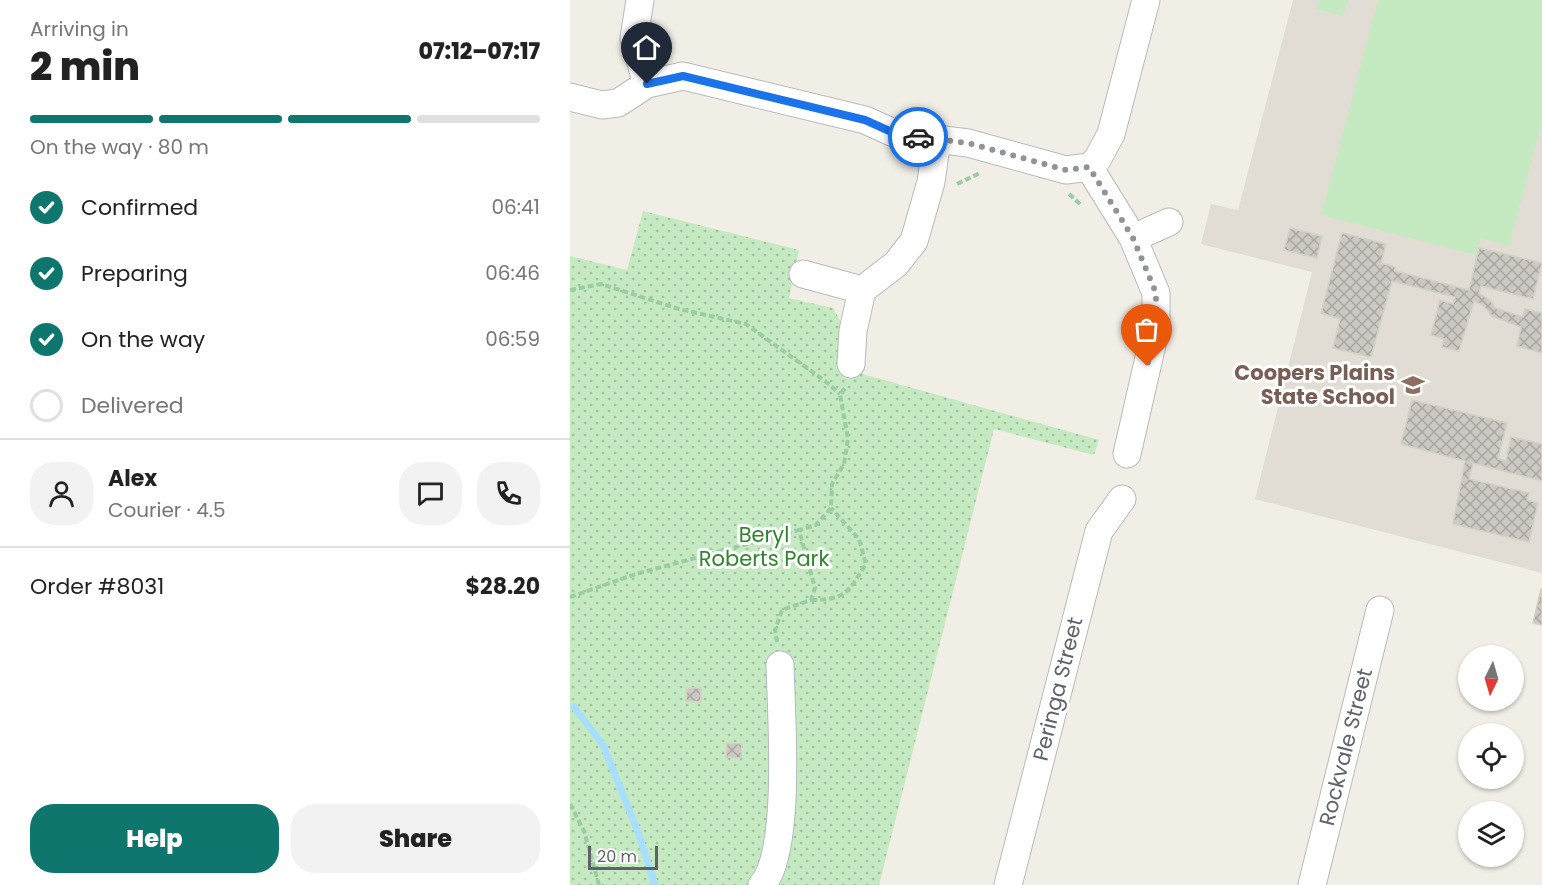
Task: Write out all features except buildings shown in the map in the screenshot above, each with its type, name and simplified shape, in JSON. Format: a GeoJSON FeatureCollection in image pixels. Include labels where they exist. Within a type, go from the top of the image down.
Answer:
{"type":"FeatureCollection","features":[{"type":"Feature","properties":{"kind":"street"},"geometry":{"type":"LineString","coordinates":[[640,0],[634,38],[647,84]]}},
{"type":"Feature","properties":{"kind":"street"},"geometry":{"type":"LineString","coordinates":[[570,97],[602,105],[618,103],[647,84],[683,76],[865,120],[896,134],[968,143],[1066,170],[1089,167],[1097,160],[1111,134],[1146,0]]}},
{"type":"Feature","properties":{"kind":"street"},"geometry":{"type":"LineString","coordinates":[[851,364],[853,331],[862,290],[896,264],[914,241],[932,182],[937,139]]}},
{"type":"Feature","properties":{"kind":"street"},"geometry":{"type":"LineString","coordinates":[[1089,167],[1114,211],[1133,238],[1156,293],[1156,327],[1127,454]]}},
{"type":"Feature","properties":{"kind":"street"},"geometry":{"type":"LineString","coordinates":[[1133,238],[1169,222]]}},
{"type":"Feature","properties":{"kind":"street"},"geometry":{"type":"LineString","coordinates":[[802,274],[862,290]]}},
{"type":"Feature","properties":{"kind":"street","name":"Peringa Street"},"geometry":{"type":"LineString","coordinates":[[1008,885],[1099,531],[1122,499]]}},
{"type":"Feature","properties":{"kind":"street","name":"Rockvale Street"},"geometry":{"type":"LineString","coordinates":[[1311,885],[1380,610]]}},
{"type":"Feature","properties":{"kind":"street"},"geometry":{"type":"LineString","coordinates":[[762,885],[768,879],[776,854],[782,798],[780,664]]}},
{"type":"Feature","properties":{"kind":"path"},"geometry":{"type":"LineString","coordinates":[[932,182],[951,186],[980,173],[988,175]]}},
{"type":"Feature","properties":{"kind":"path"},"geometry":{"type":"LineString","coordinates":[[1058,191],[1069,193],[1092,215],[1114,211]]}},
{"type":"Feature","properties":{"kind":"path"},"geometry":{"type":"LineString","coordinates":[[570,290],[601,284],[679,309],[746,324],[840,394],[848,439],[844,464],[832,484],[831,508],[816,525],[636,574],[570,597]]}},
{"type":"Feature","properties":{"kind":"path"},"geometry":{"type":"LineString","coordinates":[[840,394],[851,381],[851,364]]}},
{"type":"Feature","properties":{"kind":"path"},"geometry":{"type":"LineString","coordinates":[[780,664],[775,630],[782,610],[811,600],[831,600],[848,591],[866,564],[859,539],[831,508]]}},
{"type":"Feature","properties":{"kind":"path"},"geometry":{"type":"LineString","coordinates":[[800,530],[815,588],[811,600]]}},
{"type":"Feature","properties":{"kind":"path"},"geometry":{"type":"LineString","coordinates":[[570,804],[584,831],[599,885]]}},
{"type":"Feature","properties":{"kind":"shaded area","name":"Coopers Plains State School"},"geometry":{"type":"Polygon","coordinates":[[[1293,0],[1542,0],[1542,573],[1255,499],[1312,272],[1201,244],[1211,204],[1238,210],[1293,0]]]}},
{"type":"Feature","properties":{"kind":"green space"},"geometry":{"type":"Polygon","coordinates":[[[1319,0],[1348,0],[1343,16],[1316,9],[1319,0]]]}},
{"type":"Feature","properties":{"kind":"green space"},"geometry":{"type":"Polygon","coordinates":[[[1378,0],[1542,0],[1542,121],[1509,246],[1481,238],[1476,255],[1321,215],[1378,0]]]}},
{"type":"Feature","properties":{"kind":"green space","name":"Beryl Roberts Park"},"geometry":{"type":"Polygon","coordinates":[[[643,211],[799,250],[789,298],[833,308],[841,322],[841,368],[1099,440],[1094,455],[994,429],[879,885],[570,885],[570,256],[627,270],[643,211]]]}},
{"type":"Feature","properties":{"kind":"waterway"},"geometry":{"type":"LineString","coordinates":[[574,707],[603,745],[638,832],[655,885]]}},
{"type":"Feature","properties":{"kind":"way so far"},"geometry":{"type":"LineString","coordinates":[[918,137],[968,143],[1066,170],[1089,167],[1114,211],[1133,238],[1156,293],[1156,327],[1147,366]]}},
{"type":"Feature","properties":{"kind":"place","name":"Coopers Plains State School"},"geometry":{"type":"Point","coordinates":[1413,385]}},
{"type":"Feature","properties":{"kind":"route"},"geometry":{"type":"LineString","coordinates":[[647,84],[683,76],[865,120],[896,134],[918,137]]}}]}
